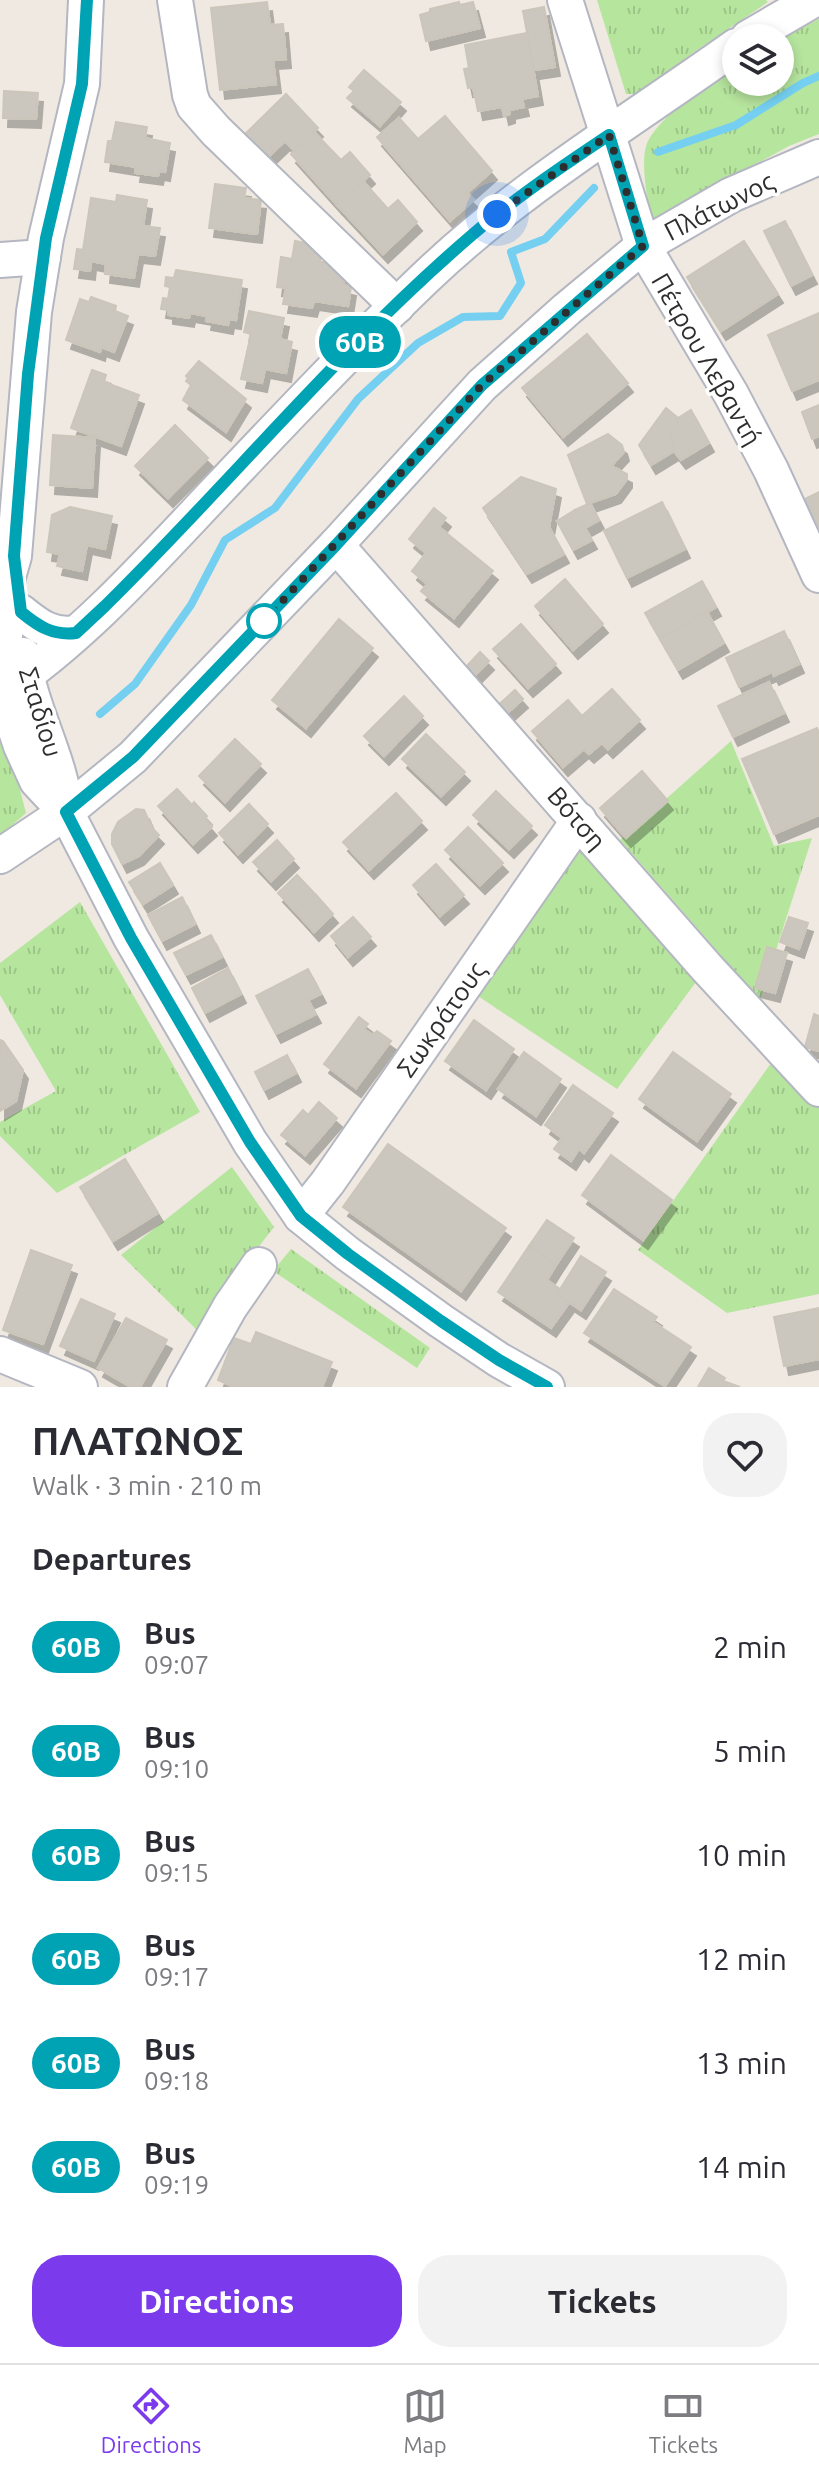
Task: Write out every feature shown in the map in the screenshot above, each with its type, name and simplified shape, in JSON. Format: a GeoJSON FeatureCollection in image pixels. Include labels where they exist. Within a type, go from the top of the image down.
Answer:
{"type":"FeatureCollection","features":[{"type":"Feature","properties":{"kind":"street","name":"Σταδίου"},"geometry":{"type":"LineString","coordinates":[[11,686],[21,612],[14,556],[28,374],[43,257],[82,84],[86,0]]}},
{"type":"Feature","properties":{"kind":"street"},"geometry":{"type":"LineString","coordinates":[[175,0],[185,77],[194,106],[397,306]]}},
{"type":"Feature","properties":{"kind":"street","name":"Πέτρου Λεβαντή"},"geometry":{"type":"LineString","coordinates":[[565,0],[643,246],[744,419],[819,575]]}},
{"type":"Feature","properties":{"kind":"street"},"geometry":{"type":"LineString","coordinates":[[766,24],[791,5]]}},
{"type":"Feature","properties":{"kind":"street"},"geometry":{"type":"LineString","coordinates":[[11,686],[76,633],[133,579],[304,399],[397,306],[497,214],[722,56]]}},
{"type":"Feature","properties":{"kind":"street","name":"Πλάτωνος"},"geometry":{"type":"LineString","coordinates":[[0,856],[66,812],[133,757],[336,545],[482,385],[643,246],[731,195],[819,157]]}},
{"type":"Feature","properties":{"kind":"street"},"geometry":{"type":"LineString","coordinates":[[0,260],[43,257]]}},
{"type":"Feature","properties":{"kind":"street","name":"Βότση"},"geometry":{"type":"LineString","coordinates":[[336,545],[717,979],[819,1089]]}},
{"type":"Feature","properties":{"kind":"street","name":"Σταδίου"},"geometry":{"type":"LineString","coordinates":[[14,556],[8,577],[4,626],[11,686],[35,706],[62,777],[66,812],[131,938],[250,1142],[301,1216],[429,1313],[499,1360],[547,1387]]}},
{"type":"Feature","properties":{"kind":"street","name":"Σταδίου"},"geometry":{"type":"LineString","coordinates":[[21,612],[49,631],[76,633]]}},
{"type":"Feature","properties":{"kind":"street","name":"Σωκράτους"},"geometry":{"type":"LineString","coordinates":[[301,1216],[337,1169],[579,820]]}},
{"type":"Feature","properties":{"kind":"street"},"geometry":{"type":"LineString","coordinates":[[185,1387],[230,1307],[259,1265]]}},
{"type":"Feature","properties":{"kind":"street"},"geometry":{"type":"LineString","coordinates":[[0,1354],[80,1387]]}},
{"type":"Feature","properties":{"kind":"green space"},"geometry":{"type":"Polygon","coordinates":[[[597,0],[768,2],[735,24],[722,24],[722,33],[691,54],[647,94],[626,94],[597,0]]]}},
{"type":"Feature","properties":{"kind":"green space"},"geometry":{"type":"Polygon","coordinates":[[[819,19],[819,134],[789,146],[651,221],[644,158],[648,141],[655,131],[688,98],[722,72],[722,96],[794,96],[794,32],[819,19]]]}},
{"type":"Feature","properties":{"kind":"green space"},"geometry":{"type":"Polygon","coordinates":[[[0,729],[6,736],[26,813],[0,836],[0,729]]]}},
{"type":"Feature","properties":{"kind":"green space"},"geometry":{"type":"Polygon","coordinates":[[[731,741],[774,846],[812,838],[760,1000],[620,840],[731,741]]]}},
{"type":"Feature","properties":{"kind":"green space"},"geometry":{"type":"Polygon","coordinates":[[[577,843],[696,982],[617,1089],[475,994],[577,843]]]}},
{"type":"Feature","properties":{"kind":"green space"},"geometry":{"type":"Polygon","coordinates":[[[80,902],[200,1112],[57,1193],[0,1136],[0,1122],[56,1091],[0,995],[0,963],[80,902]]]}},
{"type":"Feature","properties":{"kind":"green space"},"geometry":{"type":"Polygon","coordinates":[[[774,1059],[819,1106],[819,1294],[727,1313],[638,1250],[774,1059]]]}},
{"type":"Feature","properties":{"kind":"green space"},"geometry":{"type":"Polygon","coordinates":[[[232,1167],[274,1227],[243,1267],[200,1333],[121,1255],[232,1167]]]}},
{"type":"Feature","properties":{"kind":"green space"},"geometry":{"type":"Polygon","coordinates":[[[291,1249],[430,1348],[417,1368],[273,1271],[291,1249]]]}},
{"type":"Feature","properties":{"kind":"building"},"geometry":{"type":"Polygon","coordinates":[[[267,2],[270,25],[283,24],[286,59],[273,60],[276,84],[220,90],[211,8],[267,2]]]}},
{"type":"Feature","properties":{"kind":"building"},"geometry":{"type":"Polygon","coordinates":[[[459,2],[460,5],[473,2],[480,28],[426,41],[420,15],[430,12],[430,9],[459,2]]]}},
{"type":"Feature","properties":{"kind":"building"},"geometry":{"type":"Polygon","coordinates":[[[544,7],[555,67],[534,70],[523,11],[544,7]]]}},
{"type":"Feature","properties":{"kind":"building"},"geometry":{"type":"Polygon","coordinates":[[[527,33],[538,96],[522,99],[524,107],[510,110],[510,114],[504,116],[502,107],[478,111],[473,87],[468,88],[464,69],[469,68],[465,45],[527,33]]]}},
{"type":"Feature","properties":{"kind":"building"},"geometry":{"type":"Polygon","coordinates":[[[364,70],[401,102],[380,126],[347,98],[354,91],[349,87],[364,70]]]}},
{"type":"Feature","properties":{"kind":"building"},"geometry":{"type":"Polygon","coordinates":[[[4,91],[38,93],[36,119],[3,118],[4,91]]]}},
{"type":"Feature","properties":{"kind":"building"},"geometry":{"type":"Polygon","coordinates":[[[286,94],[318,128],[294,150],[285,141],[263,162],[240,139],[286,94]]]}},
{"type":"Feature","properties":{"kind":"building"},"geometry":{"type":"Polygon","coordinates":[[[445,116],[492,171],[467,193],[474,200],[450,221],[377,137],[399,118],[418,139],[445,116]]]}},
{"type":"Feature","properties":{"kind":"building"},"geometry":{"type":"Polygon","coordinates":[[[116,122],[147,127],[145,138],[170,143],[165,172],[159,171],[158,176],[135,173],[136,167],[105,162],[108,141],[112,141],[116,122]]]}},
{"type":"Feature","properties":{"kind":"building"},"geometry":{"type":"Polygon","coordinates":[[[314,132],[341,160],[350,152],[370,175],[337,205],[291,154],[314,132]]]}},
{"type":"Feature","properties":{"kind":"building"},"geometry":{"type":"Polygon","coordinates":[[[363,181],[388,209],[398,200],[417,222],[383,254],[337,205],[363,181]]]}},
{"type":"Feature","properties":{"kind":"building"},"geometry":{"type":"Polygon","coordinates":[[[215,184],[246,188],[244,198],[261,200],[257,234],[209,228],[215,184]]]}},
{"type":"Feature","properties":{"kind":"building"},"geometry":{"type":"Polygon","coordinates":[[[117,195],[147,200],[143,226],[160,228],[155,256],[138,254],[134,278],[105,274],[106,264],[91,261],[90,271],[74,269],[77,249],[83,250],[91,198],[116,202],[117,195]]]}},
{"type":"Feature","properties":{"kind":"building"},"geometry":{"type":"Polygon","coordinates":[[[785,221],[812,275],[791,286],[764,231],[785,221]]]}},
{"type":"Feature","properties":{"kind":"building"},"geometry":{"type":"Polygon","coordinates":[[[295,241],[312,244],[311,252],[321,254],[320,262],[346,265],[343,285],[351,287],[348,306],[314,301],[312,308],[283,304],[286,288],[277,287],[281,257],[292,259],[295,241]]]}},
{"type":"Feature","properties":{"kind":"building"},"geometry":{"type":"Polygon","coordinates":[[[744,241],[778,294],[721,331],[687,277],[744,241]]]}},
{"type":"Feature","properties":{"kind":"building"},"geometry":{"type":"Polygon","coordinates":[[[176,270],[242,280],[236,320],[229,319],[228,325],[206,321],[207,316],[190,313],[189,318],[168,315],[168,310],[161,309],[163,298],[168,299],[170,287],[165,286],[166,277],[174,278],[176,270]]]}},
{"type":"Feature","properties":{"kind":"building"},"geometry":{"type":"Polygon","coordinates":[[[91,297],[116,306],[115,311],[128,316],[114,352],[101,347],[100,352],[66,340],[80,299],[89,302],[91,297]]]}},
{"type":"Feature","properties":{"kind":"building"},"geometry":{"type":"Polygon","coordinates":[[[249,311],[284,318],[280,339],[292,342],[286,373],[265,369],[262,383],[241,379],[251,334],[244,332],[249,311]]]}},
{"type":"Feature","properties":{"kind":"building"},"geometry":{"type":"Polygon","coordinates":[[[819,313],[819,380],[792,391],[768,335],[819,313]]]}},
{"type":"Feature","properties":{"kind":"building"},"geometry":{"type":"Polygon","coordinates":[[[587,334],[628,383],[563,437],[522,388],[587,334]]]}},
{"type":"Feature","properties":{"kind":"building"},"geometry":{"type":"Polygon","coordinates":[[[199,361],[246,399],[226,432],[183,400],[191,385],[186,381],[186,376],[199,361]]]}},
{"type":"Feature","properties":{"kind":"building"},"geometry":{"type":"Polygon","coordinates":[[[92,370],[106,375],[104,382],[139,395],[121,446],[71,428],[92,370]]]}},
{"type":"Feature","properties":{"kind":"building"},"geometry":{"type":"Polygon","coordinates":[[[819,405],[819,436],[812,439],[802,412],[819,405]]]}},
{"type":"Feature","properties":{"kind":"building"},"geometry":{"type":"Polygon","coordinates":[[[666,408],[678,418],[677,426],[671,432],[674,451],[651,465],[639,445],[666,408]]]}},
{"type":"Feature","properties":{"kind":"building"},"geometry":{"type":"Polygon","coordinates":[[[691,410],[709,443],[681,460],[674,451],[671,432],[677,426],[678,418],[691,410]]]}},
{"type":"Feature","properties":{"kind":"building"},"geometry":{"type":"Polygon","coordinates":[[[175,425],[208,458],[168,498],[135,466],[175,425]]]}},
{"type":"Feature","properties":{"kind":"building"},"geometry":{"type":"Polygon","coordinates":[[[608,434],[622,445],[624,452],[611,466],[627,474],[627,479],[616,494],[587,504],[568,455],[608,434]]]}},
{"type":"Feature","properties":{"kind":"building"},"geometry":{"type":"Polygon","coordinates":[[[53,435],[95,438],[92,488],[50,485],[53,435]]]}},
{"type":"Feature","properties":{"kind":"building"},"geometry":{"type":"Polygon","coordinates":[[[521,477],[556,489],[549,527],[564,554],[527,574],[483,508],[521,477]]]}},
{"type":"Feature","properties":{"kind":"building"},"geometry":{"type":"Polygon","coordinates":[[[819,492],[819,543],[799,502],[819,492]]]}},
{"type":"Feature","properties":{"kind":"building"},"geometry":{"type":"Polygon","coordinates":[[[662,502],[685,549],[627,578],[604,531],[662,502]]]}},
{"type":"Feature","properties":{"kind":"building"},"geometry":{"type":"Polygon","coordinates":[[[590,503],[599,520],[585,528],[575,510],[590,503]]]}},
{"type":"Feature","properties":{"kind":"building"},"geometry":{"type":"Polygon","coordinates":[[[70,507],[112,516],[105,549],[87,545],[82,571],[57,566],[60,554],[47,552],[52,515],[70,507]]]}},
{"type":"Feature","properties":{"kind":"building"},"geometry":{"type":"Polygon","coordinates":[[[434,508],[446,518],[439,527],[493,571],[454,618],[421,591],[427,584],[412,571],[426,553],[409,539],[434,508]]]}},
{"type":"Feature","properties":{"kind":"building"},"geometry":{"type":"Polygon","coordinates":[[[575,510],[592,540],[573,550],[557,521],[575,510]]]}},
{"type":"Feature","properties":{"kind":"building"},"geometry":{"type":"Polygon","coordinates":[[[565,579],[603,624],[573,650],[535,606],[565,579]]]}},
{"type":"Feature","properties":{"kind":"building"},"geometry":{"type":"Polygon","coordinates":[[[702,581],[716,607],[660,639],[645,613],[702,581]]]}},
{"type":"Feature","properties":{"kind":"building"},"geometry":{"type":"Polygon","coordinates":[[[707,612],[724,643],[678,670],[660,639],[707,612]]]}},
{"type":"Feature","properties":{"kind":"building"},"geometry":{"type":"Polygon","coordinates":[[[339,619],[373,648],[306,728],[272,700],[339,619]]]}},
{"type":"Feature","properties":{"kind":"building"},"geometry":{"type":"Polygon","coordinates":[[[521,624],[556,664],[528,688],[493,649],[521,624]]]}},
{"type":"Feature","properties":{"kind":"building"},"geometry":{"type":"Polygon","coordinates":[[[784,631],[799,664],[739,687],[726,658],[784,631]]]}},
{"type":"Feature","properties":{"kind":"building"},"geometry":{"type":"Polygon","coordinates":[[[480,652],[489,661],[472,678],[464,669],[480,652]]]}},
{"type":"Feature","properties":{"kind":"building"},"geometry":{"type":"Polygon","coordinates":[[[769,682],[784,713],[733,737],[718,706],[769,682]]]}},
{"type":"Feature","properties":{"kind":"building"},"geometry":{"type":"Polygon","coordinates":[[[612,689],[640,720],[608,749],[602,743],[589,754],[584,749],[563,767],[532,731],[568,700],[582,716],[612,689]]]}},
{"type":"Feature","properties":{"kind":"building"},"geometry":{"type":"Polygon","coordinates":[[[515,690],[523,699],[504,716],[496,707],[515,690]]]}},
{"type":"Feature","properties":{"kind":"building"},"geometry":{"type":"Polygon","coordinates":[[[404,696],[423,716],[384,756],[364,736],[404,696]]]}},
{"type":"Feature","properties":{"kind":"building"},"geometry":{"type":"Polygon","coordinates":[[[817,728],[819,815],[774,834],[742,759],[817,728]]]}},
{"type":"Feature","properties":{"kind":"building"},"geometry":{"type":"Polygon","coordinates":[[[426,734],[465,772],[441,796],[402,759],[426,734]]]}},
{"type":"Feature","properties":{"kind":"building"},"geometry":{"type":"Polygon","coordinates":[[[235,739],[261,764],[225,802],[199,776],[235,739]]]}},
{"type":"Feature","properties":{"kind":"building"},"geometry":{"type":"Polygon","coordinates":[[[642,771],[668,801],[626,838],[600,808],[642,771]]]}},
{"type":"Feature","properties":{"kind":"building"},"geometry":{"type":"Polygon","coordinates":[[[177,789],[207,816],[205,819],[212,827],[193,844],[158,806],[177,789]]]}},
{"type":"Feature","properties":{"kind":"building"},"geometry":{"type":"Polygon","coordinates":[[[496,791],[532,826],[509,849],[473,815],[496,791]]]}},
{"type":"Feature","properties":{"kind":"building"},"geometry":{"type":"Polygon","coordinates":[[[396,793],[422,821],[369,870],[343,842],[396,793]]]}},
{"type":"Feature","properties":{"kind":"building"},"geometry":{"type":"Polygon","coordinates":[[[249,804],[268,824],[238,854],[219,833],[249,804]]]}},
{"type":"Feature","properties":{"kind":"building"},"geometry":{"type":"Polygon","coordinates":[[[136,809],[144,810],[152,828],[159,835],[139,856],[122,864],[112,844],[112,834],[118,822],[136,809]]]}},
{"type":"Feature","properties":{"kind":"building"},"geometry":{"type":"Polygon","coordinates":[[[468,827],[503,863],[480,885],[445,850],[468,827]]]}},
{"type":"Feature","properties":{"kind":"building"},"geometry":{"type":"Polygon","coordinates":[[[277,840],[294,859],[271,881],[253,862],[277,840]]]}},
{"type":"Feature","properties":{"kind":"building"},"geometry":{"type":"Polygon","coordinates":[[[160,863],[173,885],[143,904],[129,882],[160,863]]]}},
{"type":"Feature","properties":{"kind":"building"},"geometry":{"type":"Polygon","coordinates":[[[436,864],[464,895],[440,916],[413,885],[436,864]]]}},
{"type":"Feature","properties":{"kind":"building"},"geometry":{"type":"Polygon","coordinates":[[[297,875],[316,895],[296,912],[278,893],[297,875]]]}},
{"type":"Feature","properties":{"kind":"building"},"geometry":{"type":"Polygon","coordinates":[[[316,895],[333,914],[314,932],[296,912],[316,895]]]}},
{"type":"Feature","properties":{"kind":"building"},"geometry":{"type":"Polygon","coordinates":[[[182,897],[195,924],[162,941],[148,915],[182,897]]]}},
{"type":"Feature","properties":{"kind":"building"},"geometry":{"type":"Polygon","coordinates":[[[353,917],[371,937],[348,957],[331,936],[353,917]]]}},
{"type":"Feature","properties":{"kind":"building"},"geometry":{"type":"Polygon","coordinates":[[[789,917],[808,923],[799,949],[780,942],[789,917]]]}},
{"type":"Feature","properties":{"kind":"building"},"geometry":{"type":"Polygon","coordinates":[[[211,935],[222,957],[186,975],[174,953],[211,935]]]}},
{"type":"Feature","properties":{"kind":"building"},"geometry":{"type":"Polygon","coordinates":[[[767,947],[787,953],[775,993],[755,988],[767,947]]]}},
{"type":"Feature","properties":{"kind":"building"},"geometry":{"type":"Polygon","coordinates":[[[228,968],[241,994],[205,1013],[192,988],[228,968]]]}},
{"type":"Feature","properties":{"kind":"building"},"geometry":{"type":"Polygon","coordinates":[[[308,969],[321,994],[308,1000],[316,1014],[276,1034],[256,996],[308,969]]]}},
{"type":"Feature","properties":{"kind":"building"},"geometry":{"type":"Polygon","coordinates":[[[814,1014],[819,1016],[819,1051],[805,1047],[814,1014]]]}},
{"type":"Feature","properties":{"kind":"building"},"geometry":{"type":"Polygon","coordinates":[[[359,1017],[368,1024],[364,1029],[373,1035],[377,1031],[391,1041],[356,1088],[324,1064],[359,1017]]]}},
{"type":"Feature","properties":{"kind":"building"},"geometry":{"type":"Polygon","coordinates":[[[474,1020],[514,1049],[486,1090],[445,1061],[474,1020]]]}},
{"type":"Feature","properties":{"kind":"building"},"geometry":{"type":"Polygon","coordinates":[[[0,1040],[23,1070],[16,1101],[0,1111],[0,1040]]]}},
{"type":"Feature","properties":{"kind":"building"},"geometry":{"type":"Polygon","coordinates":[[[524,1052],[561,1079],[536,1116],[498,1089],[524,1052]]]}},
{"type":"Feature","properties":{"kind":"building"},"geometry":{"type":"Polygon","coordinates":[[[673,1052],[731,1094],[697,1141],[639,1099],[673,1052]]]}},
{"type":"Feature","properties":{"kind":"building"},"geometry":{"type":"Polygon","coordinates":[[[287,1055],[296,1073],[264,1090],[255,1072],[287,1055]]]}},
{"type":"Feature","properties":{"kind":"building"},"geometry":{"type":"Polygon","coordinates":[[[573,1085],[613,1113],[584,1153],[579,1149],[571,1161],[554,1149],[562,1138],[545,1125],[573,1085]]]}},
{"type":"Feature","properties":{"kind":"building"},"geometry":{"type":"Polygon","coordinates":[[[319,1102],[337,1118],[305,1155],[281,1135],[303,1110],[308,1115],[319,1102]]]}},
{"type":"Feature","properties":{"kind":"building"},"geometry":{"type":"Polygon","coordinates":[[[388,1144],[506,1228],[461,1291],[343,1207],[388,1144]]]}},
{"type":"Feature","properties":{"kind":"building"},"geometry":{"type":"Polygon","coordinates":[[[611,1155],[672,1200],[643,1240],[582,1195],[611,1155]]]}},
{"type":"Feature","properties":{"kind":"building"},"geometry":{"type":"Polygon","coordinates":[[[125,1159],[158,1213],[113,1241],[80,1187],[125,1159]]]}},
{"type":"Feature","properties":{"kind":"building"},"geometry":{"type":"Polygon","coordinates":[[[547,1220],[574,1238],[556,1265],[529,1246],[547,1220]]]}},
{"type":"Feature","properties":{"kind":"building"},"geometry":{"type":"Polygon","coordinates":[[[529,1246],[556,1265],[547,1280],[560,1289],[557,1294],[569,1303],[551,1328],[498,1292],[529,1246]]]}},
{"type":"Feature","properties":{"kind":"building"},"geometry":{"type":"Polygon","coordinates":[[[31,1250],[72,1265],[43,1344],[3,1330],[31,1250]]]}},
{"type":"Feature","properties":{"kind":"building"},"geometry":{"type":"Polygon","coordinates":[[[581,1256],[606,1272],[581,1310],[557,1294],[581,1256]]]}},
{"type":"Feature","properties":{"kind":"building"},"geometry":{"type":"Polygon","coordinates":[[[614,1289],[657,1317],[653,1322],[691,1347],[665,1386],[584,1333],[614,1289]]]}},
{"type":"Feature","properties":{"kind":"building"},"geometry":{"type":"Polygon","coordinates":[[[81,1299],[115,1314],[94,1361],[60,1346],[81,1299]]]}},
{"type":"Feature","properties":{"kind":"building"},"geometry":{"type":"Polygon","coordinates":[[[819,1308],[819,1359],[784,1366],[774,1317],[819,1308]]]}},
{"type":"Feature","properties":{"kind":"building"},"geometry":{"type":"Polygon","coordinates":[[[126,1318],[167,1340],[140,1387],[131,1387],[98,1368],[126,1318]]]}},
{"type":"Feature","properties":{"kind":"building"},"geometry":{"type":"Polygon","coordinates":[[[256,1332],[332,1362],[322,1387],[234,1387],[218,1380],[234,1338],[251,1344],[256,1332]]]}},
{"type":"Feature","properties":{"kind":"building"},"geometry":{"type":"Polygon","coordinates":[[[709,1368],[725,1378],[723,1381],[740,1387],[698,1387],[709,1368]]]}},
{"type":"Feature","properties":{"kind":"waterway"},"geometry":{"type":"LineString","coordinates":[[658,152],[736,125],[819,76]]}},
{"type":"Feature","properties":{"kind":"waterway"},"geometry":{"type":"LineString","coordinates":[[100,714],[135,684],[191,605],[225,540],[275,508],[358,399],[418,343],[463,317],[500,316],[521,283],[511,252],[545,239],[594,188]]}},
{"type":"Feature","properties":{"kind":"bus line","name":"60Β"},"geometry":{"type":"LineString","coordinates":[[87,0],[82,84],[46,238],[34,312],[14,556],[21,612],[53,632],[76,633],[105,606],[304,399],[470,236],[547,177],[609,135],[643,246],[482,385],[336,545],[133,757],[66,812],[131,938],[250,1142],[301,1216],[441,1321],[499,1360],[547,1387]]}},
{"type":"Feature","properties":{"kind":"route"},"geometry":{"type":"LineString","coordinates":[[264,621],[482,385],[643,246],[609,135],[497,214]]}}]}
